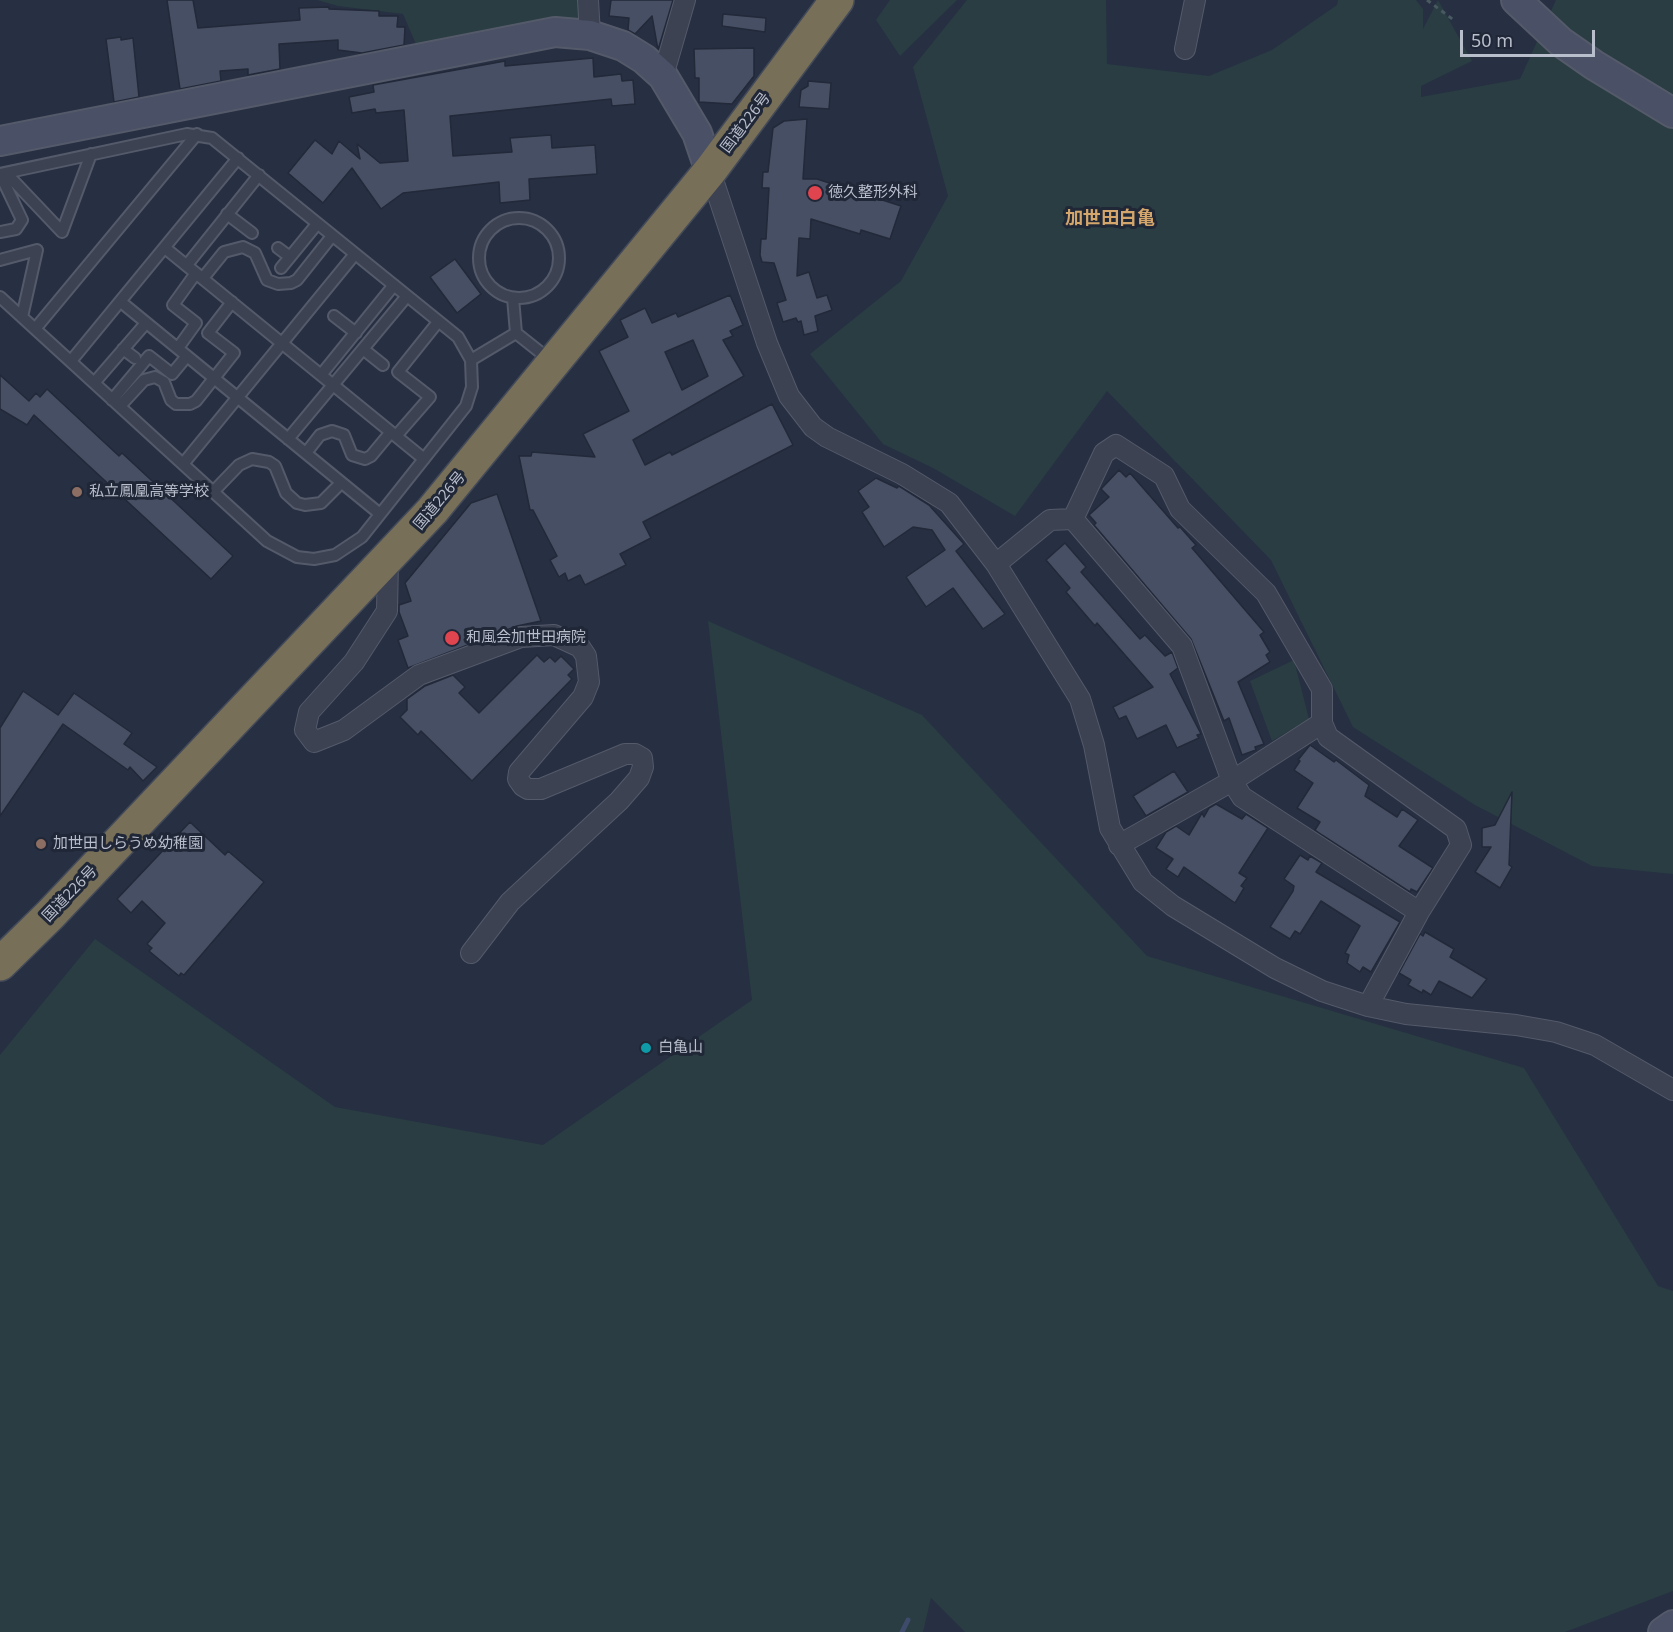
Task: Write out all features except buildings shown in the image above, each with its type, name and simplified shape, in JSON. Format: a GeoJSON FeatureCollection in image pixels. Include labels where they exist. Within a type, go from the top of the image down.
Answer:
{"type":"FeatureCollection","features":[{"type":"Feature","properties":{"kind":"highway","name":"国道226号"},"geometry":{"type":"LineString","coordinates":[[0,964],[50,915],[432,511],[710,171],[837,0]]}},
{"type":"Feature","properties":{"kind":"street"},"geometry":{"type":"LineString","coordinates":[[588,0],[590,36]]}},
{"type":"Feature","properties":{"kind":"street"},"geometry":{"type":"LineString","coordinates":[[663,76],[685,0]]}},
{"type":"Feature","properties":{"kind":"street"},"geometry":{"type":"LineString","coordinates":[[1185,49],[1195,0]]}},
{"type":"Feature","properties":{"kind":"street"},"geometry":{"type":"LineString","coordinates":[[1516,0],[1561,42],[1673,113]]}},
{"type":"Feature","properties":{"kind":"street"},"geometry":{"type":"LineString","coordinates":[[0,141],[555,32],[590,36],[623,46],[644,59],[663,76],[697,133],[767,343],[796,407],[813,427],[827,437],[902,474],[949,503],[996,564],[1080,699],[1094,744],[1110,828],[1143,882],[1173,906],[1275,968],[1322,991],[1368,1006],[1406,1014],[1516,1025],[1556,1032],[1595,1045],[1673,1090]]}},
{"type":"Feature","properties":{"kind":"street"},"geometry":{"type":"LineString","coordinates":[[1073,519],[1104,453],[1116,445],[1164,476],[1180,509],[1266,593],[1322,689],[1322,723],[1328,737],[1456,829],[1461,845],[1419,912],[1368,1006]]}},
{"type":"Feature","properties":{"kind":"street"},"geometry":{"type":"LineString","coordinates":[[996,564],[1050,520],[1073,519]]}},
{"type":"Feature","properties":{"kind":"street"},"geometry":{"type":"LineString","coordinates":[[1073,519],[1182,646],[1232,781],[1242,797],[1419,912]]}},
{"type":"Feature","properties":{"kind":"street"},"geometry":{"type":"LineString","coordinates":[[388,560],[387,611],[354,662],[309,712],[305,730],[314,742],[344,730],[419,675],[521,637],[554,635],[580,647],[586,656],[589,682],[583,697],[519,772],[518,779],[523,786],[528,789],[541,789],[625,754],[635,754],[642,758],[643,767],[639,778],[619,801],[510,902],[471,953]]}},
{"type":"Feature","properties":{"kind":"street"},"geometry":{"type":"LineString","coordinates":[[1119,845],[1232,781],[1322,723]]}},
{"type":"Feature","properties":{"kind":"street"},"geometry":{"type":"LineString","coordinates":[[1663,1632],[1673,1625]]}},
{"type":"Feature","properties":{"kind":"lane"},"geometry":{"type":"LineString","coordinates":[[35,329],[197,134]]}},
{"type":"Feature","properties":{"kind":"lane"},"geometry":{"type":"LineString","coordinates":[[0,297],[267,541],[297,557],[314,559],[335,555],[362,537],[466,406],[472,387],[471,360],[458,337],[212,138],[197,134],[2,174]]}},
{"type":"Feature","properties":{"kind":"lane"},"geometry":{"type":"LineString","coordinates":[[2,174],[62,232],[91,154]]}},
{"type":"Feature","properties":{"kind":"lane"},"geometry":{"type":"LineString","coordinates":[[71,362],[238,158]]}},
{"type":"Feature","properties":{"kind":"lane"},"geometry":{"type":"LineString","coordinates":[[0,232],[16,229],[22,220],[2,174]]}},
{"type":"Feature","properties":{"kind":"lane"},"geometry":{"type":"LineString","coordinates":[[187,265],[259,175]]}},
{"type":"Feature","properties":{"kind":"lane"},"geometry":{"type":"LineString","coordinates":[[227,214],[252,233]]}},
{"type":"Feature","properties":{"kind":"lane"},"geometry":{"type":"LineString","coordinates":[[520,218],[532,220],[552,235],[558,252],[557,271],[540,293],[513,298],[500,293],[489,284],[482,272],[479,259],[481,245],[487,234],[502,222],[520,218]]}},
{"type":"Feature","properties":{"kind":"lane"},"geometry":{"type":"LineString","coordinates":[[281,268],[317,224]]}},
{"type":"Feature","properties":{"kind":"lane"},"geometry":{"type":"LineString","coordinates":[[178,348],[196,323],[173,305],[224,252],[243,247],[255,253],[267,280],[278,284],[291,283],[297,280],[332,236]]}},
{"type":"Feature","properties":{"kind":"lane"},"geometry":{"type":"LineString","coordinates":[[165,248],[424,459]]}},
{"type":"Feature","properties":{"kind":"lane"},"geometry":{"type":"LineString","coordinates":[[278,248],[290,257]]}},
{"type":"Feature","properties":{"kind":"lane"},"geometry":{"type":"LineString","coordinates":[[0,260],[37,250],[22,317]]}},
{"type":"Feature","properties":{"kind":"lane"},"geometry":{"type":"LineString","coordinates":[[183,464],[355,254]]}},
{"type":"Feature","properties":{"kind":"lane"},"geometry":{"type":"LineString","coordinates":[[321,375],[394,285]]}},
{"type":"Feature","properties":{"kind":"lane"},"geometry":{"type":"LineString","coordinates":[[288,439],[407,296]]}},
{"type":"Feature","properties":{"kind":"lane"},"geometry":{"type":"LineString","coordinates":[[513,298],[516,333],[553,363]]}},
{"type":"Feature","properties":{"kind":"lane"},"geometry":{"type":"LineString","coordinates":[[120,302],[380,514]]}},
{"type":"Feature","properties":{"kind":"lane"},"geometry":{"type":"LineString","coordinates":[[116,403],[144,380],[150,378],[164,382],[171,400],[183,405],[196,401],[234,353],[208,333],[232,302]]}},
{"type":"Feature","properties":{"kind":"lane"},"geometry":{"type":"LineString","coordinates":[[334,316],[356,333]]}},
{"type":"Feature","properties":{"kind":"lane"},"geometry":{"type":"LineString","coordinates":[[306,453],[320,435],[332,431],[344,435],[352,455],[365,459],[394,434],[430,397],[398,372],[438,322]]}},
{"type":"Feature","properties":{"kind":"lane"},"geometry":{"type":"LineString","coordinates":[[94,383],[146,323]]}},
{"type":"Feature","properties":{"kind":"lane"},"geometry":{"type":"LineString","coordinates":[[471,360],[516,333]]}},
{"type":"Feature","properties":{"kind":"lane"},"geometry":{"type":"LineString","coordinates":[[123,349],[135,358]]}},
{"type":"Feature","properties":{"kind":"lane"},"geometry":{"type":"LineString","coordinates":[[363,349],[383,365]]}},
{"type":"Feature","properties":{"kind":"lane"},"geometry":{"type":"LineString","coordinates":[[116,403],[149,356],[172,374],[188,356]]}},
{"type":"Feature","properties":{"kind":"lane"},"geometry":{"type":"LineString","coordinates":[[213,492],[239,465],[252,459],[269,462],[275,466],[286,493],[297,503],[305,505],[321,503],[341,483]]}},
{"type":"Feature","properties":{"kind":"path"},"geometry":{"type":"LineString","coordinates":[[1427,0],[1455,21]]}},
{"type":"Feature","properties":{"kind":"shaded area"},"geometry":{"type":"Polygon","coordinates":[[[317,0],[580,0],[579,23],[418,49],[403,14],[338,6],[317,0]]]}},
{"type":"Feature","properties":{"kind":"shaded area"},"geometry":{"type":"Polygon","coordinates":[[[890,0],[957,0],[900,56],[876,20],[890,0]]]}},
{"type":"Feature","properties":{"kind":"shaded area"},"geometry":{"type":"Polygon","coordinates":[[[967,0],[1106,0],[1107,64],[1209,76],[1272,50],[1337,5],[1338,0],[1416,0],[1423,9],[1423,29],[1438,0],[1472,61],[1421,86],[1421,97],[1520,79],[1556,0],[1673,0],[1673,874],[1592,866],[1475,805],[1353,727],[1271,560],[1107,391],[1015,516],[933,468],[883,444],[810,354],[901,281],[948,196],[913,67],[967,0]]]}},
{"type":"Feature","properties":{"kind":"shaded area"},"geometry":{"type":"Polygon","coordinates":[[[708,621],[922,715],[1147,956],[1524,1068],[1658,1286],[1673,1291],[1673,1591],[1565,1632],[965,1632],[931,1598],[923,1632],[0,1632],[0,1055],[95,939],[335,1107],[543,1145],[752,1000],[708,621]]]}},
{"type":"Feature","properties":{"kind":"shaded area"},"geometry":{"type":"Polygon","coordinates":[[[1294,660],[1309,719],[1272,741],[1250,681],[1294,660]]]}},
{"type":"Feature","properties":{"kind":"waterway"},"geometry":{"type":"LineString","coordinates":[[902,1632],[908,1620]]}},
{"type":"Feature","properties":{"kind":"place","name":"徳久整形外科"},"geometry":{"type":"Point","coordinates":[815,193]}},
{"type":"Feature","properties":{"kind":"place","name":"私立鳳凰高等学校"},"geometry":{"type":"Point","coordinates":[77,492]}},
{"type":"Feature","properties":{"kind":"place","name":"和風会加世田病院"},"geometry":{"type":"Point","coordinates":[452,638]}},
{"type":"Feature","properties":{"kind":"place","name":"加世田しらうめ幼稚園"},"geometry":{"type":"Point","coordinates":[41,844]}},
{"type":"Feature","properties":{"kind":"place","name":"白亀山"},"geometry":{"type":"Point","coordinates":[646,1048]}},
{"type":"Feature","properties":{"kind":"district","name":"加世田白亀"},"geometry":{"type":"Point","coordinates":[1110,219]}}]}
